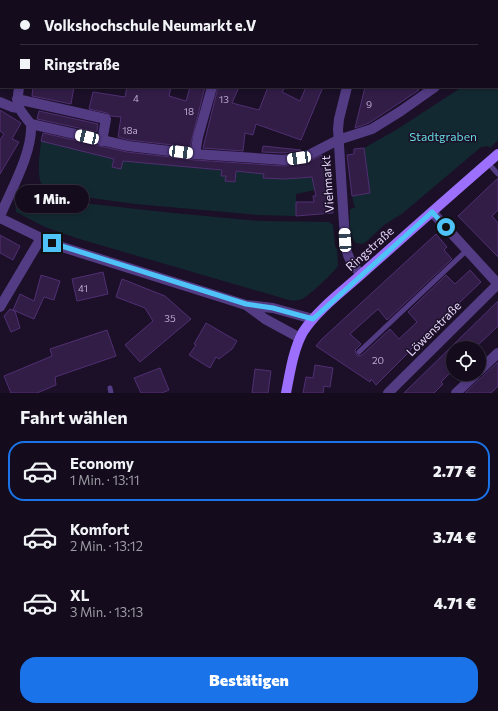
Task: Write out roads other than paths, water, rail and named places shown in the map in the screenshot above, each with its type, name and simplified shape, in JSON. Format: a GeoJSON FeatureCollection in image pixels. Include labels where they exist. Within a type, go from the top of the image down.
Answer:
{"type":"FeatureCollection","features":[{"type":"Feature","properties":{"kind":"main road","name":"Ringstraße"},"geometry":{"type":"LineString","coordinates":[[286,393],[300,338],[313,319],[361,274],[498,154]]}},
{"type":"Feature","properties":{"kind":"street"},"geometry":{"type":"LineString","coordinates":[[19,88],[18,104],[31,124],[32,132],[14,187],[0,217],[41,238],[67,248],[246,304],[273,308],[313,319]]}},
{"type":"Feature","properties":{"kind":"street"},"geometry":{"type":"LineString","coordinates":[[195,154],[198,137],[212,88]]}},
{"type":"Feature","properties":{"kind":"street","name":"Viehmarkt"},"geometry":{"type":"LineString","coordinates":[[347,88],[339,119],[338,140],[345,246],[350,261],[361,274]]}},
{"type":"Feature","properties":{"kind":"street"},"geometry":{"type":"LineString","coordinates":[[31,124],[128,146],[195,154],[284,160],[309,155],[338,140],[380,125],[434,88]]}},
{"type":"Feature","properties":{"kind":"street"},"geometry":{"type":"LineString","coordinates":[[0,102],[12,107],[18,104],[106,119],[102,141]]}},
{"type":"Feature","properties":{"kind":"street"},"geometry":{"type":"LineString","coordinates":[[432,212],[498,284]]}},
{"type":"Feature","properties":{"kind":"street"},"geometry":{"type":"LineString","coordinates":[[0,307],[41,238]]}},
{"type":"Feature","properties":{"kind":"street","name":"Löwenstraße"},"geometry":{"type":"LineString","coordinates":[[388,393],[498,284]]}},
{"type":"Feature","properties":{"kind":"street"},"geometry":{"type":"LineString","coordinates":[[246,304],[265,319],[300,338]]}},
{"type":"Feature","properties":{"kind":"street"},"geometry":{"type":"LineString","coordinates":[[486,364],[498,353]]}},
{"type":"Feature","properties":{"kind":"street"},"geometry":{"type":"LineString","coordinates":[[456,393],[469,381]]}},
{"type":"Feature","properties":{"kind":"lane"},"geometry":{"type":"LineString","coordinates":[[488,163],[498,174]]}},
{"type":"Feature","properties":{"kind":"lane"},"geometry":{"type":"LineString","coordinates":[[359,352],[467,250]]}},
{"type":"Feature","properties":{"kind":"park label","name":"Stadtgraben"},"geometry":{"type":"Point","coordinates":[443,137]}}]}
